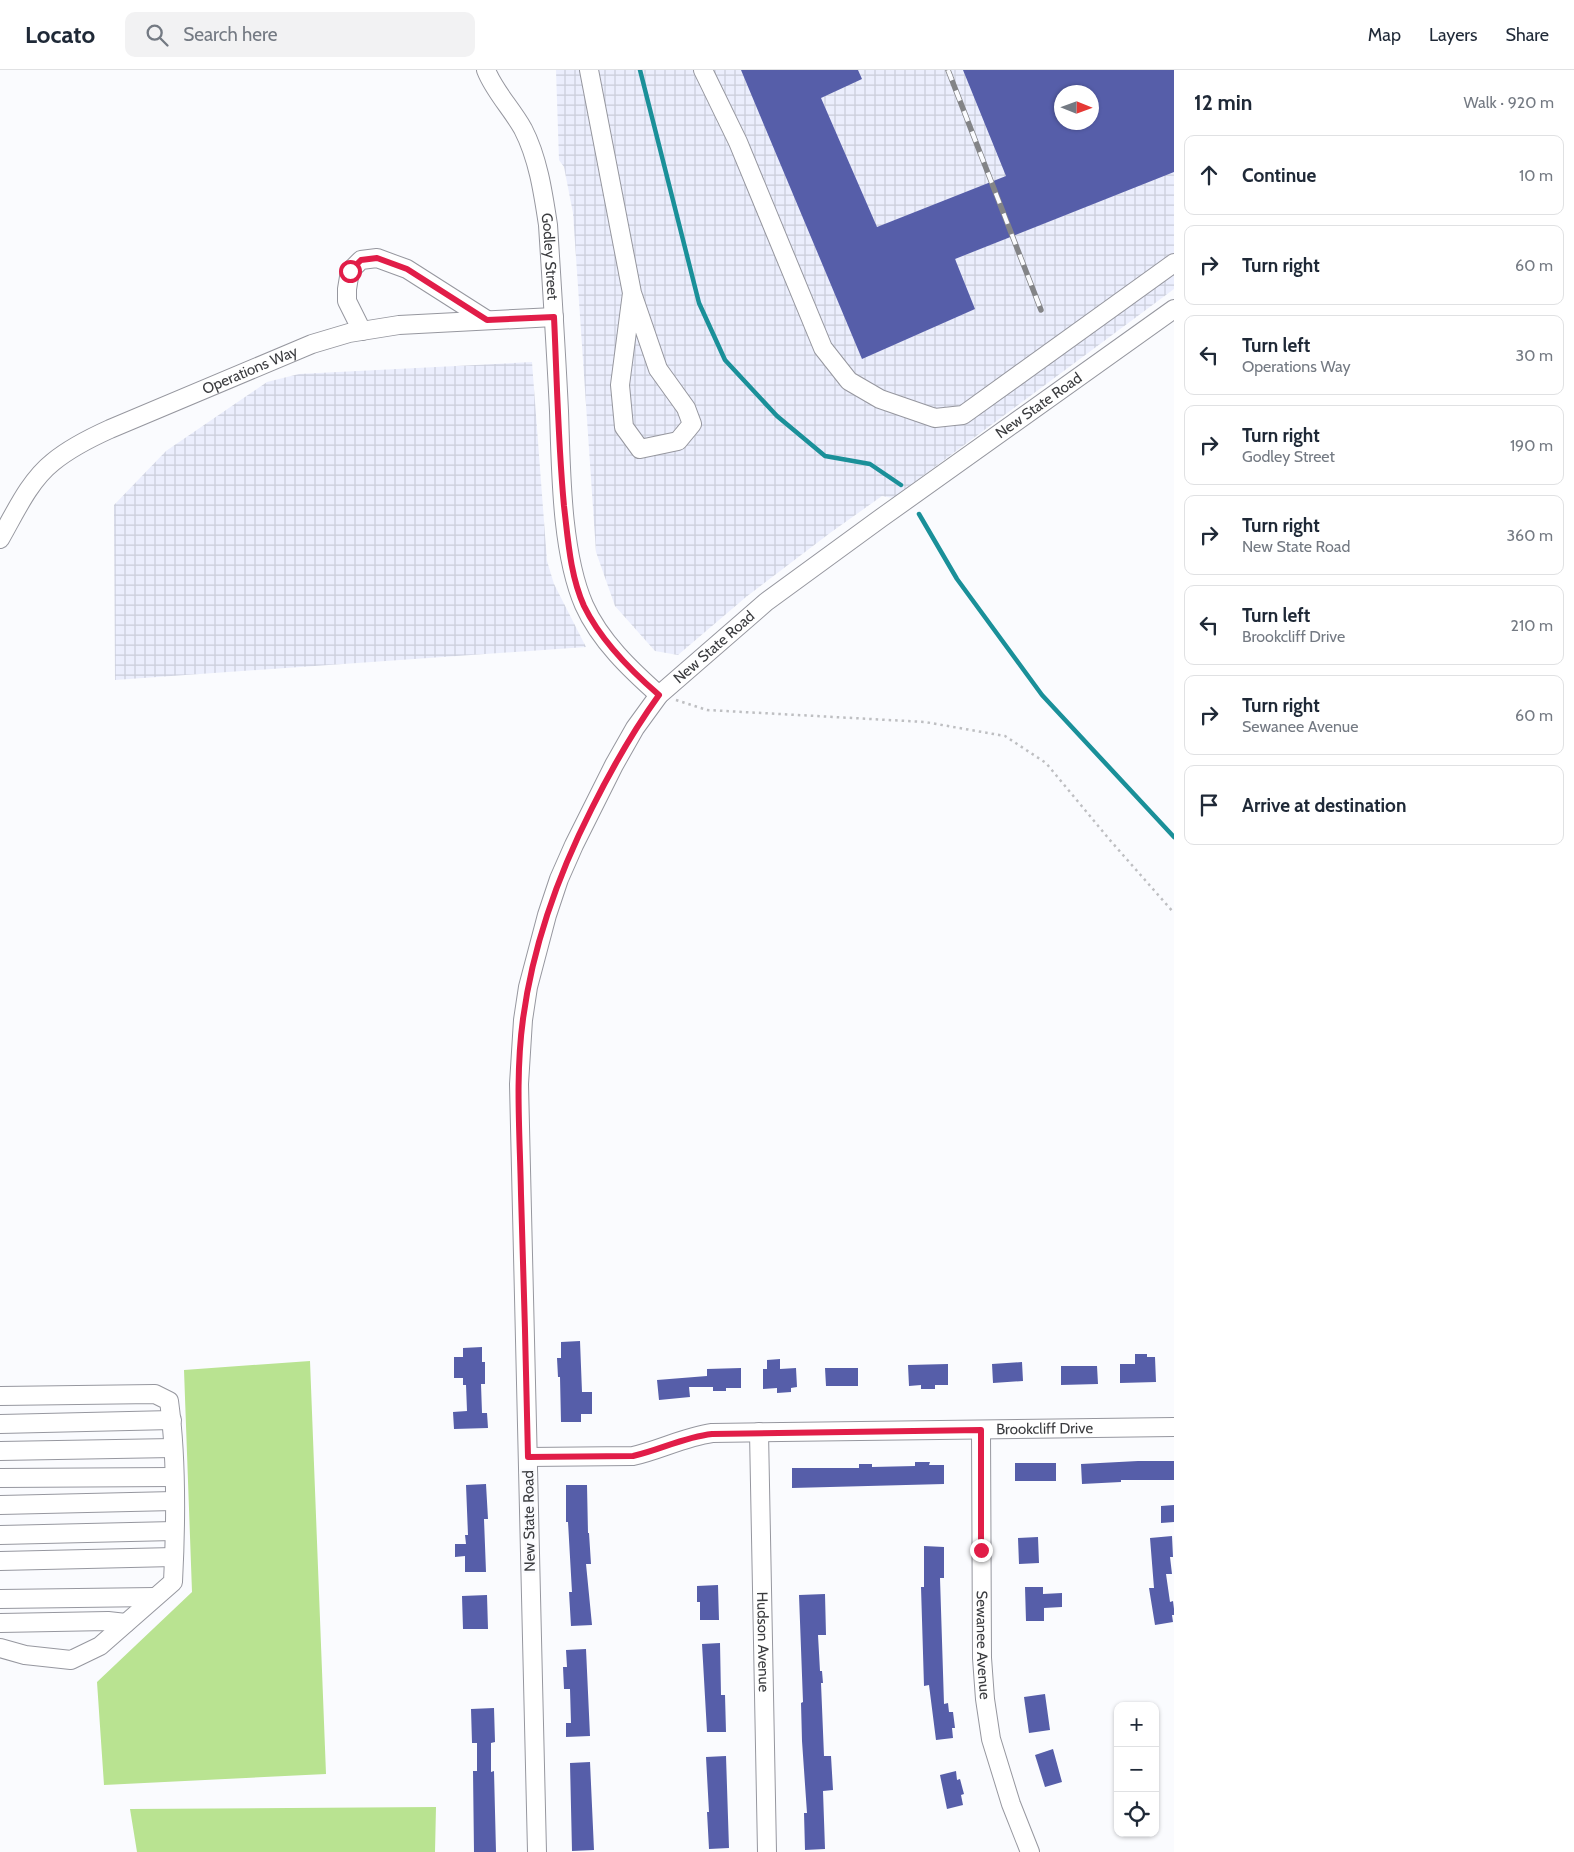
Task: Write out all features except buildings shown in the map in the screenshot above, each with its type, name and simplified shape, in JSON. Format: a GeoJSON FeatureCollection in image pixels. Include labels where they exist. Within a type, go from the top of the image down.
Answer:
{"type":"FeatureCollection","features":[{"type":"Feature","properties":{"kind":"street"},"geometry":{"type":"LineString","coordinates":[[589,70],[632,293],[658,369],[686,408],[692,424],[678,441],[640,449],[624,427],[620,385],[632,293]]}},
{"type":"Feature","properties":{"kind":"street"},"geometry":{"type":"LineString","coordinates":[[703,70],[738,142],[823,348],[849,381],[880,399],[935,418],[963,415],[1174,263]]}},
{"type":"Feature","properties":{"kind":"street","name":"Godley Street"},"geometry":{"type":"LineString","coordinates":[[484,71],[522,128],[531,149],[538,173],[548,225],[562,479],[567,537],[573,570],[584,606],[599,629],[619,657],[659,695]]}},
{"type":"Feature","properties":{"kind":"street"},"geometry":{"type":"LineString","coordinates":[[362,330],[347,302],[346,289],[350,271],[361,260],[377,258],[407,269],[487,320]]}},
{"type":"Feature","properties":{"kind":"street","name":"New State Road"},"geometry":{"type":"LineString","coordinates":[[537,1852],[519,1084],[523,1020],[528,987],[546,915],[559,879],[614,766],[635,728],[659,695],[766,602],[1174,309]]}},
{"type":"Feature","properties":{"kind":"street","name":"Operations Way"},"geometry":{"type":"LineString","coordinates":[[0,538],[30,487],[52,462],[80,443],[312,344],[349,332],[399,325],[554,317]]}},
{"type":"Feature","properties":{"kind":"street"},"geometry":{"type":"LineString","coordinates":[[0,1396],[155,1394],[169,1402],[172,1420],[174,1501],[172,1582],[100,1646],[71,1660],[25,1655],[0,1648]]}},
{"type":"Feature","properties":{"kind":"street"},"geometry":{"type":"LineString","coordinates":[[0,1424],[172,1420]]}},
{"type":"Feature","properties":{"kind":"street","name":"Brookcliff Drive"},"geometry":{"type":"LineString","coordinates":[[528,1457],[633,1456],[698,1435],[758,1432],[1174,1427]]}},
{"type":"Feature","properties":{"kind":"street","name":"Sewanee Avenue"},"geometry":{"type":"LineString","coordinates":[[981,1430],[984,1699],[991,1739],[1030,1852]]}},
{"type":"Feature","properties":{"kind":"street","name":"Hudson Avenue"},"geometry":{"type":"LineString","coordinates":[[758,1432],[767,1852]]}},
{"type":"Feature","properties":{"kind":"street"},"geometry":{"type":"LineString","coordinates":[[0,1451],[173,1448]]}},
{"type":"Feature","properties":{"kind":"street"},"geometry":{"type":"LineString","coordinates":[[0,1478],[173,1477]]}},
{"type":"Feature","properties":{"kind":"street"},"geometry":{"type":"LineString","coordinates":[[0,1505],[174,1501]]}},
{"type":"Feature","properties":{"kind":"street"},"geometry":{"type":"LineString","coordinates":[[0,1535],[174,1531]]}},
{"type":"Feature","properties":{"kind":"street"},"geometry":{"type":"LineString","coordinates":[[0,1561],[174,1557]]}},
{"type":"Feature","properties":{"kind":"street"},"geometry":{"type":"LineString","coordinates":[[0,1599],[155,1598]]}},
{"type":"Feature","properties":{"kind":"street"},"geometry":{"type":"LineString","coordinates":[[0,1623],[108,1621],[126,1623]]}},
{"type":"Feature","properties":{"kind":"path"},"geometry":{"type":"LineString","coordinates":[[659,695],[707,710],[925,722],[1006,736],[1046,762],[1109,839],[1174,913]]}},
{"type":"Feature","properties":{"kind":"shaded area"},"geometry":{"type":"Polygon","coordinates":[[[556,70],[1174,70],[1174,289],[893,498],[882,496],[830,533],[746,597],[678,655],[655,651],[615,606],[596,552],[573,213],[564,167],[559,160],[556,70]]]}},
{"type":"Feature","properties":{"kind":"shaded area"},"geometry":{"type":"Polygon","coordinates":[[[532,362],[547,561],[554,584],[586,647],[115,680],[114,505],[166,451],[267,382],[299,374],[532,362]]]}},
{"type":"Feature","properties":{"kind":"green space"},"geometry":{"type":"Polygon","coordinates":[[[310,1361],[326,1774],[104,1785],[97,1682],[192,1592],[184,1370],[310,1361]]]}},
{"type":"Feature","properties":{"kind":"green space"},"geometry":{"type":"Polygon","coordinates":[[[436,1807],[435,1852],[137,1852],[130,1809],[436,1807]]]}},
{"type":"Feature","properties":{"kind":"waterway"},"geometry":{"type":"LineString","coordinates":[[640,70],[699,303],[725,360],[777,416],[825,456],[870,464],[901,485]]}},
{"type":"Feature","properties":{"kind":"waterway"},"geometry":{"type":"LineString","coordinates":[[919,514],[957,579],[1042,695],[1174,837]]}},
{"type":"Feature","properties":{"kind":"railway"},"geometry":{"type":"LineString","coordinates":[[948,70],[1041,310]]}},
{"type":"Feature","properties":{"kind":"route"},"geometry":{"type":"LineString","coordinates":[[350,271],[361,260],[377,258],[407,269],[487,320],[554,317],[562,479],[567,537],[573,570],[584,606],[599,629],[619,657],[659,695],[635,728],[574,845],[546,915],[528,987],[523,1020],[519,1084],[528,1457],[633,1456],[698,1435],[712,1434],[981,1430],[981,1550]]}}]}
